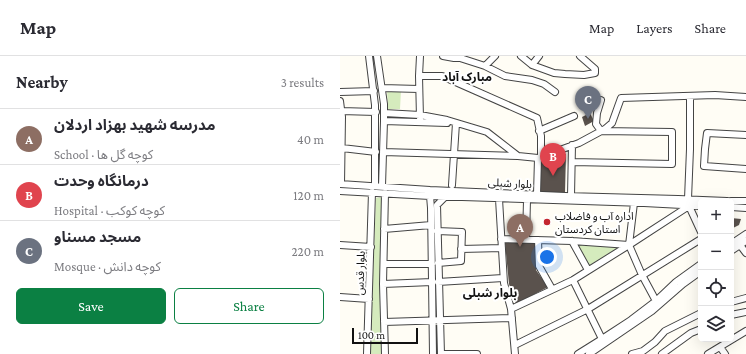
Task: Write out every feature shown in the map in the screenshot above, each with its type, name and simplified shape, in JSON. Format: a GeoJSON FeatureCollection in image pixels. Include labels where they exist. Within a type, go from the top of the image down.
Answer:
{"type":"FeatureCollection","features":[{"type":"Feature","properties":{"kind":"street"},"geometry":{"type":"LineString","coordinates":[[369,56],[376,112],[375,186]]}},
{"type":"Feature","properties":{"kind":"street"},"geometry":{"type":"LineString","coordinates":[[420,56],[419,89],[421,122]]}},
{"type":"Feature","properties":{"kind":"street"},"geometry":{"type":"LineString","coordinates":[[443,56],[454,58],[459,57],[485,66],[505,76],[532,80],[544,84],[555,92]]}},
{"type":"Feature","properties":{"kind":"street"},"geometry":{"type":"LineString","coordinates":[[485,66],[495,56]]}},
{"type":"Feature","properties":{"kind":"street"},"geometry":{"type":"LineString","coordinates":[[521,56],[532,64],[554,72],[584,75],[595,73],[595,69],[580,56]]}},
{"type":"Feature","properties":{"kind":"street"},"geometry":{"type":"LineString","coordinates":[[532,64],[539,56]]}},
{"type":"Feature","properties":{"kind":"street"},"geometry":{"type":"LineString","coordinates":[[379,57],[384,113],[382,186]]}},
{"type":"Feature","properties":{"kind":"street"},"geometry":{"type":"LineString","coordinates":[[372,78],[380,76]]}},
{"type":"Feature","properties":{"kind":"street"},"geometry":{"type":"LineString","coordinates":[[419,76],[442,76],[537,118],[541,136],[537,194]]}},
{"type":"Feature","properties":{"kind":"street"},"geometry":{"type":"LineString","coordinates":[[382,88],[419,89]]}},
{"type":"Feature","properties":{"kind":"street"},"geometry":{"type":"LineString","coordinates":[[340,92],[374,91]]}},
{"type":"Feature","properties":{"kind":"street"},"geometry":{"type":"LineString","coordinates":[[690,96],[688,199],[689,206],[698,226]]}},
{"type":"Feature","properties":{"kind":"street"},"geometry":{"type":"LineString","coordinates":[[383,152],[539,158],[579,143],[612,123],[621,98],[690,96],[746,97]]}},
{"type":"Feature","properties":{"kind":"street"},"geometry":{"type":"LineString","coordinates":[[601,131],[596,124],[597,113],[602,100]]}},
{"type":"Feature","properties":{"kind":"street"},"geometry":{"type":"LineString","coordinates":[[340,101],[342,117],[340,186]]}},
{"type":"Feature","properties":{"kind":"street"},"geometry":{"type":"LineString","coordinates":[[340,107],[376,112]]}},
{"type":"Feature","properties":{"kind":"street"},"geometry":{"type":"LineString","coordinates":[[384,113],[420,115],[447,120],[487,132],[518,156]]}},
{"type":"Feature","properties":{"kind":"street"},"geometry":{"type":"LineString","coordinates":[[539,131],[574,116]]}},
{"type":"Feature","properties":{"kind":"street"},"geometry":{"type":"LineString","coordinates":[[384,121],[456,123]]}},
{"type":"Feature","properties":{"kind":"street"},"geometry":{"type":"LineString","coordinates":[[452,185],[456,123]]}},
{"type":"Feature","properties":{"kind":"street"},"geometry":{"type":"LineString","coordinates":[[572,162],[672,164],[672,132],[601,131]]}},
{"type":"Feature","properties":{"kind":"street"},"geometry":{"type":"LineString","coordinates":[[746,135],[707,133],[704,166],[746,169]]}},
{"type":"Feature","properties":{"kind":"street"},"geometry":{"type":"LineString","coordinates":[[571,196],[572,145]]}},
{"type":"Feature","properties":{"kind":"street"},"geometry":{"type":"LineString","coordinates":[[342,148],[376,152]]}},
{"type":"Feature","properties":{"kind":"street","name":"بلوار شبلی"},"geometry":{"type":"LineString","coordinates":[[340,186],[382,186],[430,190],[698,200]]}},
{"type":"Feature","properties":{"kind":"street","name":"بلوار شبلی"},"geometry":{"type":"LineString","coordinates":[[340,186],[372,192],[445,197],[698,206]]}},
{"type":"Feature","properties":{"kind":"street","name":"بلوار قدس"},"geometry":{"type":"LineString","coordinates":[[367,354],[372,192]]}},
{"type":"Feature","properties":{"kind":"street"},"geometry":{"type":"LineString","coordinates":[[385,193],[383,284],[385,354]]}},
{"type":"Feature","properties":{"kind":"street"},"geometry":{"type":"LineString","coordinates":[[430,196],[435,263]]}},
{"type":"Feature","properties":{"kind":"street"},"geometry":{"type":"LineString","coordinates":[[433,354],[437,205],[445,197]]}},
{"type":"Feature","properties":{"kind":"street"},"geometry":{"type":"LineString","coordinates":[[499,199],[504,283],[511,309],[515,354]]}},
{"type":"Feature","properties":{"kind":"street"},"geometry":{"type":"LineString","coordinates":[[526,239],[527,200]]}},
{"type":"Feature","properties":{"kind":"street"},"geometry":{"type":"LineString","coordinates":[[734,201],[746,201]]}},
{"type":"Feature","properties":{"kind":"street"},"geometry":{"type":"LineString","coordinates":[[634,203],[629,245],[642,275],[656,301]]}},
{"type":"Feature","properties":{"kind":"street"},"geometry":{"type":"LineString","coordinates":[[511,309],[573,280],[689,206]]}},
{"type":"Feature","properties":{"kind":"street"},"geometry":{"type":"LineString","coordinates":[[734,207],[746,208]]}},
{"type":"Feature","properties":{"kind":"street"},"geometry":{"type":"LineString","coordinates":[[384,229],[431,225]]}},
{"type":"Feature","properties":{"kind":"street"},"geometry":{"type":"LineString","coordinates":[[384,264],[461,261],[462,232],[437,231]]}},
{"type":"Feature","properties":{"kind":"street"},"geometry":{"type":"LineString","coordinates":[[734,242],[746,234]]}},
{"type":"Feature","properties":{"kind":"street"},"geometry":{"type":"LineString","coordinates":[[501,239],[572,241],[629,245]]}},
{"type":"Feature","properties":{"kind":"street"},"geometry":{"type":"LineString","coordinates":[[538,240],[539,266],[552,289]]}},
{"type":"Feature","properties":{"kind":"street"},"geometry":{"type":"LineString","coordinates":[[572,241],[588,270]]}},
{"type":"Feature","properties":{"kind":"street"},"geometry":{"type":"LineString","coordinates":[[515,345],[588,309],[698,241]]}},
{"type":"Feature","properties":{"kind":"street"},"geometry":{"type":"LineString","coordinates":[[734,249],[746,241]]}},
{"type":"Feature","properties":{"kind":"street"},"geometry":{"type":"LineString","coordinates":[[740,244],[746,253]]}},
{"type":"Feature","properties":{"kind":"street"},"geometry":{"type":"LineString","coordinates":[[340,245],[371,247]]}},
{"type":"Feature","properties":{"kind":"street"},"geometry":{"type":"LineString","coordinates":[[461,249],[502,248]]}},
{"type":"Feature","properties":{"kind":"street"},"geometry":{"type":"LineString","coordinates":[[578,354],[631,320],[656,301],[676,282],[698,266]]}},
{"type":"Feature","properties":{"kind":"street"},"geometry":{"type":"LineString","coordinates":[[589,354],[652,311],[683,284],[698,274]]}},
{"type":"Feature","properties":{"kind":"street"},"geometry":{"type":"LineString","coordinates":[[383,284],[504,278]]}},
{"type":"Feature","properties":{"kind":"street"},"geometry":{"type":"LineString","coordinates":[[573,280],[602,339]]}},
{"type":"Feature","properties":{"kind":"street"},"geometry":{"type":"LineString","coordinates":[[435,282],[440,320],[441,354],[477,354]]}},
{"type":"Feature","properties":{"kind":"street"},"geometry":{"type":"LineString","coordinates":[[340,297],[369,299]]}},
{"type":"Feature","properties":{"kind":"street"},"geometry":{"type":"LineString","coordinates":[[734,301],[746,298]]}},
{"type":"Feature","properties":{"kind":"street"},"geometry":{"type":"LineString","coordinates":[[632,354],[644,351],[665,331],[698,314]]}},
{"type":"Feature","properties":{"kind":"street"},"geometry":{"type":"LineString","coordinates":[[734,315],[745,314]]}},
{"type":"Feature","properties":{"kind":"street"},"geometry":{"type":"LineString","coordinates":[[384,322],[512,318]]}},
{"type":"Feature","properties":{"kind":"street"},"geometry":{"type":"LineString","coordinates":[[662,354],[691,333],[698,330]]}},
{"type":"Feature","properties":{"kind":"street"},"geometry":{"type":"LineString","coordinates":[[708,354],[746,331]]}},
{"type":"Feature","properties":{"kind":"street"},"geometry":{"type":"LineString","coordinates":[[720,347],[725,354]]}},
{"type":"Feature","properties":{"kind":"green space"},"geometry":{"type":"Polygon","coordinates":[[[387,90],[401,90],[400,109],[388,109],[387,90]]]}},
{"type":"Feature","properties":{"kind":"green space"},"geometry":{"type":"Polygon","coordinates":[[[383,197],[383,354],[370,354],[376,198],[383,197]]]}},
{"type":"Feature","properties":{"kind":"green space"},"geometry":{"type":"Polygon","coordinates":[[[575,244],[619,247],[587,267],[575,244]]]}},
{"type":"Feature","properties":{"kind":"building"},"geometry":{"type":"Polygon","coordinates":[[[590,113],[594,121],[585,126],[582,117],[590,113]]]}},
{"type":"Feature","properties":{"kind":"building"},"geometry":{"type":"Polygon","coordinates":[[[566,154],[565,193],[540,192],[541,160],[566,154]]]}},
{"type":"Feature","properties":{"kind":"building"},"geometry":{"type":"Polygon","coordinates":[[[734,218],[741,219],[739,225],[734,228],[734,218]]]}},
{"type":"Feature","properties":{"kind":"building"},"geometry":{"type":"Polygon","coordinates":[[[536,241],[536,270],[548,287],[516,304],[509,284],[505,243],[536,241]]]}},
{"type":"Feature","properties":{"kind":"place","name":"مسجد مسناو"},"geometry":{"type":"Point","coordinates":[588,119]}},
{"type":"Feature","properties":{"kind":"place","name":"درمانگاه وحدت"},"geometry":{"type":"Point","coordinates":[553,176]}},
{"type":"Feature","properties":{"kind":"place","name":"اداره آب و فاضلاب استان کردستان"},"geometry":{"type":"Point","coordinates":[547,222]}},
{"type":"Feature","properties":{"kind":"place","name":"مدرسه شهید بهزاد اردلان"},"geometry":{"type":"Point","coordinates":[520,247]}},
{"type":"Feature","properties":{"kind":"district","name":"مبارک آباد"},"geometry":{"type":"Point","coordinates":[467,77]}},
{"type":"Feature","properties":{"kind":"district","name":"بلوار شبلی"},"geometry":{"type":"Point","coordinates":[490,293]}}]}
